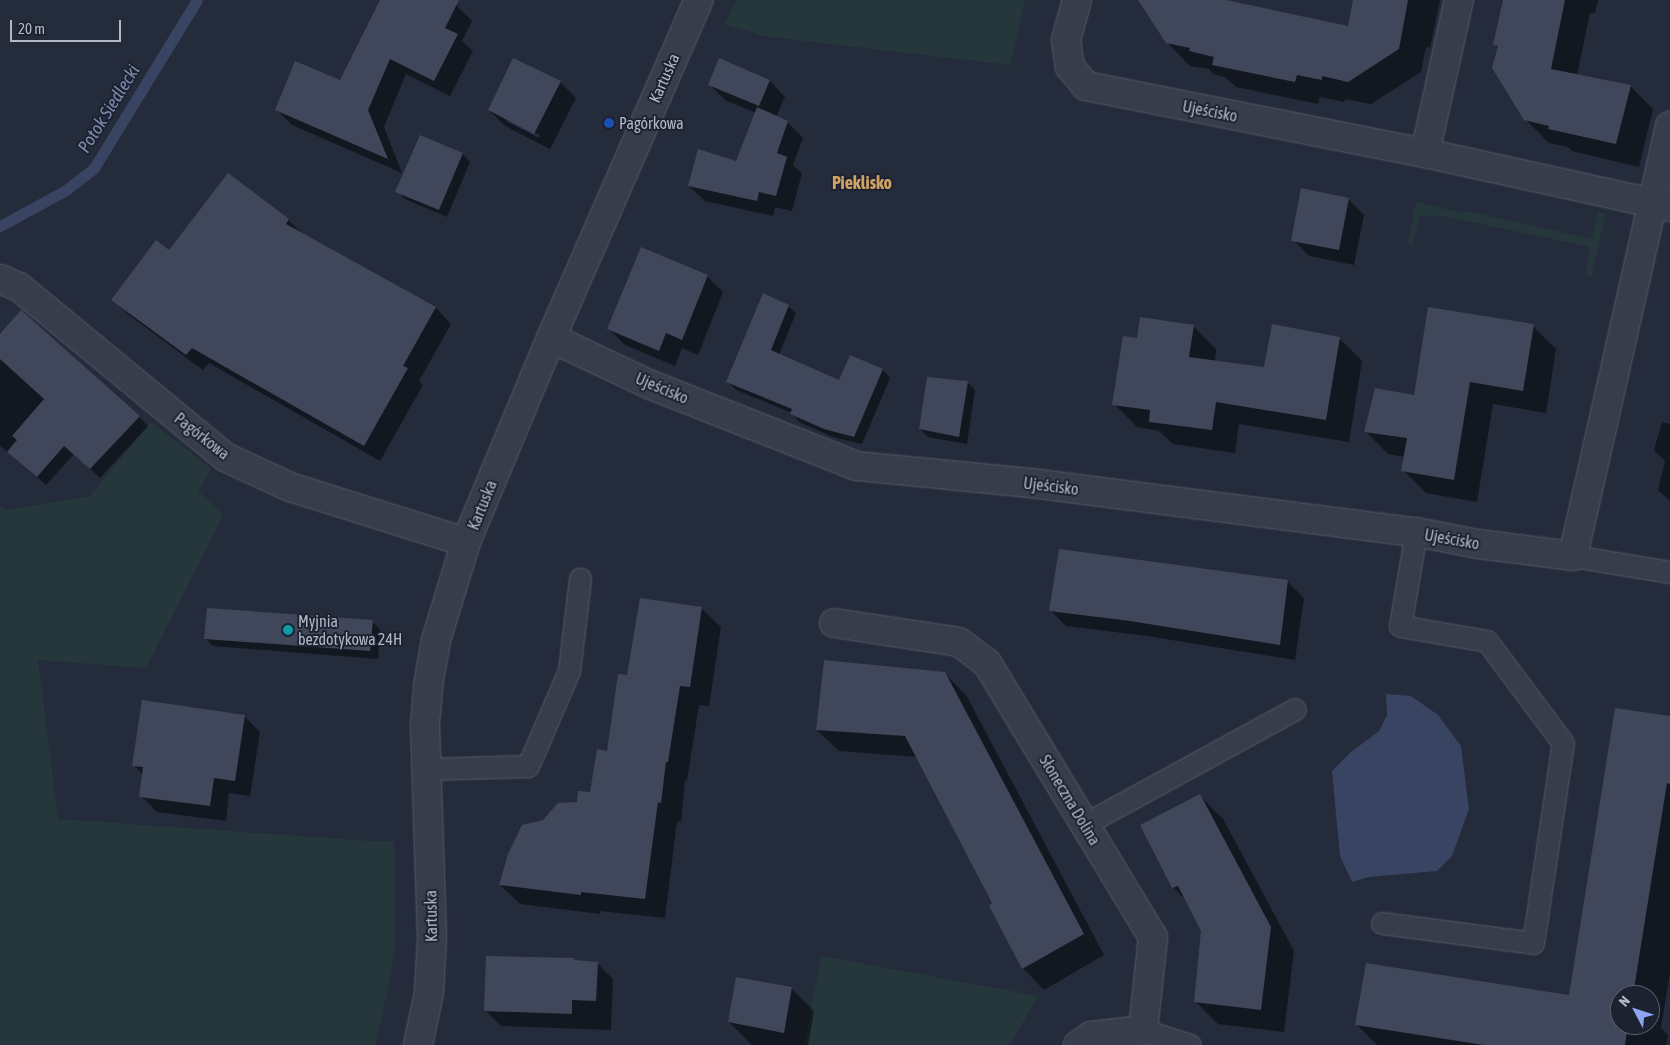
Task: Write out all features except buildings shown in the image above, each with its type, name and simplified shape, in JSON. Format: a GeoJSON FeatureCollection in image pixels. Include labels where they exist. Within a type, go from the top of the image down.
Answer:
{"type":"FeatureCollection","features":[{"type":"Feature","properties":{"kind":"street","name":"Kartuska"},"geometry":{"type":"LineString","coordinates":[[418,1045],[428,993],[432,937],[424,724],[436,640],[466,542],[551,338],[699,0]]}},
{"type":"Feature","properties":{"kind":"street","name":"Ujeścisko"},"geometry":{"type":"LineString","coordinates":[[1077,0],[1066,40],[1070,67],[1086,86],[1425,153],[1661,205]]}},
{"type":"Feature","properties":{"kind":"street"},"geometry":{"type":"LineString","coordinates":[[1425,153],[1459,0]]}},
{"type":"Feature","properties":{"kind":"street"},"geometry":{"type":"LineString","coordinates":[[1573,556],[1661,205],[1670,126]]}},
{"type":"Feature","properties":{"kind":"street","name":"Pagórkowa"},"geometry":{"type":"LineString","coordinates":[[0,279],[19,287],[226,457],[290,487],[466,542]]}},
{"type":"Feature","properties":{"kind":"street","name":"Ujeścisko"},"geometry":{"type":"LineString","coordinates":[[551,338],[651,385],[857,466],[1031,483],[1416,532],[1478,544],[1573,556]]}},
{"type":"Feature","properties":{"kind":"street","name":"Słoneczna Dolina"},"geometry":{"type":"LineString","coordinates":[[834,623],[959,642],[986,663],[1153,937],[1143,1030]]}},
{"type":"Feature","properties":{"kind":"street"},"geometry":{"type":"LineString","coordinates":[[1078,1045],[1091,1036],[1143,1030]]}},
{"type":"Feature","properties":{"kind":"lane"},"geometry":{"type":"LineString","coordinates":[[1382,923],[1534,943],[1563,743],[1487,641],[1400,626],[1416,532]]}},
{"type":"Feature","properties":{"kind":"lane","name":"Ujeścisko"},"geometry":{"type":"LineString","coordinates":[[1573,556],[1670,572]]}},
{"type":"Feature","properties":{"kind":"lane"},"geometry":{"type":"LineString","coordinates":[[426,769],[528,766],[569,671],[580,579]]}},
{"type":"Feature","properties":{"kind":"lane"},"geometry":{"type":"LineString","coordinates":[[1085,824],[1295,709]]}},
{"type":"Feature","properties":{"kind":"lane"},"geometry":{"type":"LineString","coordinates":[[1143,1030],[1190,1045]]}},
{"type":"Feature","properties":{"kind":"shaded area"},"geometry":{"type":"Polygon","coordinates":[[[736,0],[1025,0],[1010,65],[763,36],[725,24],[736,0]]]}},
{"type":"Feature","properties":{"kind":"shaded area"},"geometry":{"type":"Polygon","coordinates":[[[1416,202],[1592,239],[1598,212],[1605,214],[1592,276],[1585,275],[1590,247],[1443,216],[1420,216],[1412,246],[1408,244],[1416,202]]]}},
{"type":"Feature","properties":{"kind":"shaded area"},"geometry":{"type":"Polygon","coordinates":[[[151,422],[212,469],[198,491],[223,515],[146,668],[38,660],[58,819],[385,842],[394,841],[394,954],[375,1045],[0,1045],[0,506],[7,510],[90,496],[151,422]]]}},
{"type":"Feature","properties":{"kind":"shaded area"},"geometry":{"type":"Polygon","coordinates":[[[821,956],[1038,996],[1010,1045],[804,1045],[821,956]]]}},
{"type":"Feature","properties":{"kind":"water"},"geometry":{"type":"Polygon","coordinates":[[[1386,694],[1411,696],[1438,715],[1461,746],[1469,809],[1452,856],[1437,871],[1369,877],[1352,882],[1340,856],[1332,771],[1351,752],[1379,731],[1387,715],[1386,694]]]}},
{"type":"Feature","properties":{"kind":"waterway","name":"Potok Siedlecki"},"geometry":{"type":"LineString","coordinates":[[0,226],[66,190],[94,168],[197,0]]}},
{"type":"Feature","properties":{"kind":"place","name":"Pagórkowa"},"geometry":{"type":"Point","coordinates":[609,123]}},
{"type":"Feature","properties":{"kind":"place","name":"Myjnia bezdotykowa 24H"},"geometry":{"type":"Point","coordinates":[288,630]}},
{"type":"Feature","properties":{"kind":"district","name":"Pieklisko"},"geometry":{"type":"Point","coordinates":[862,183]}}]}
